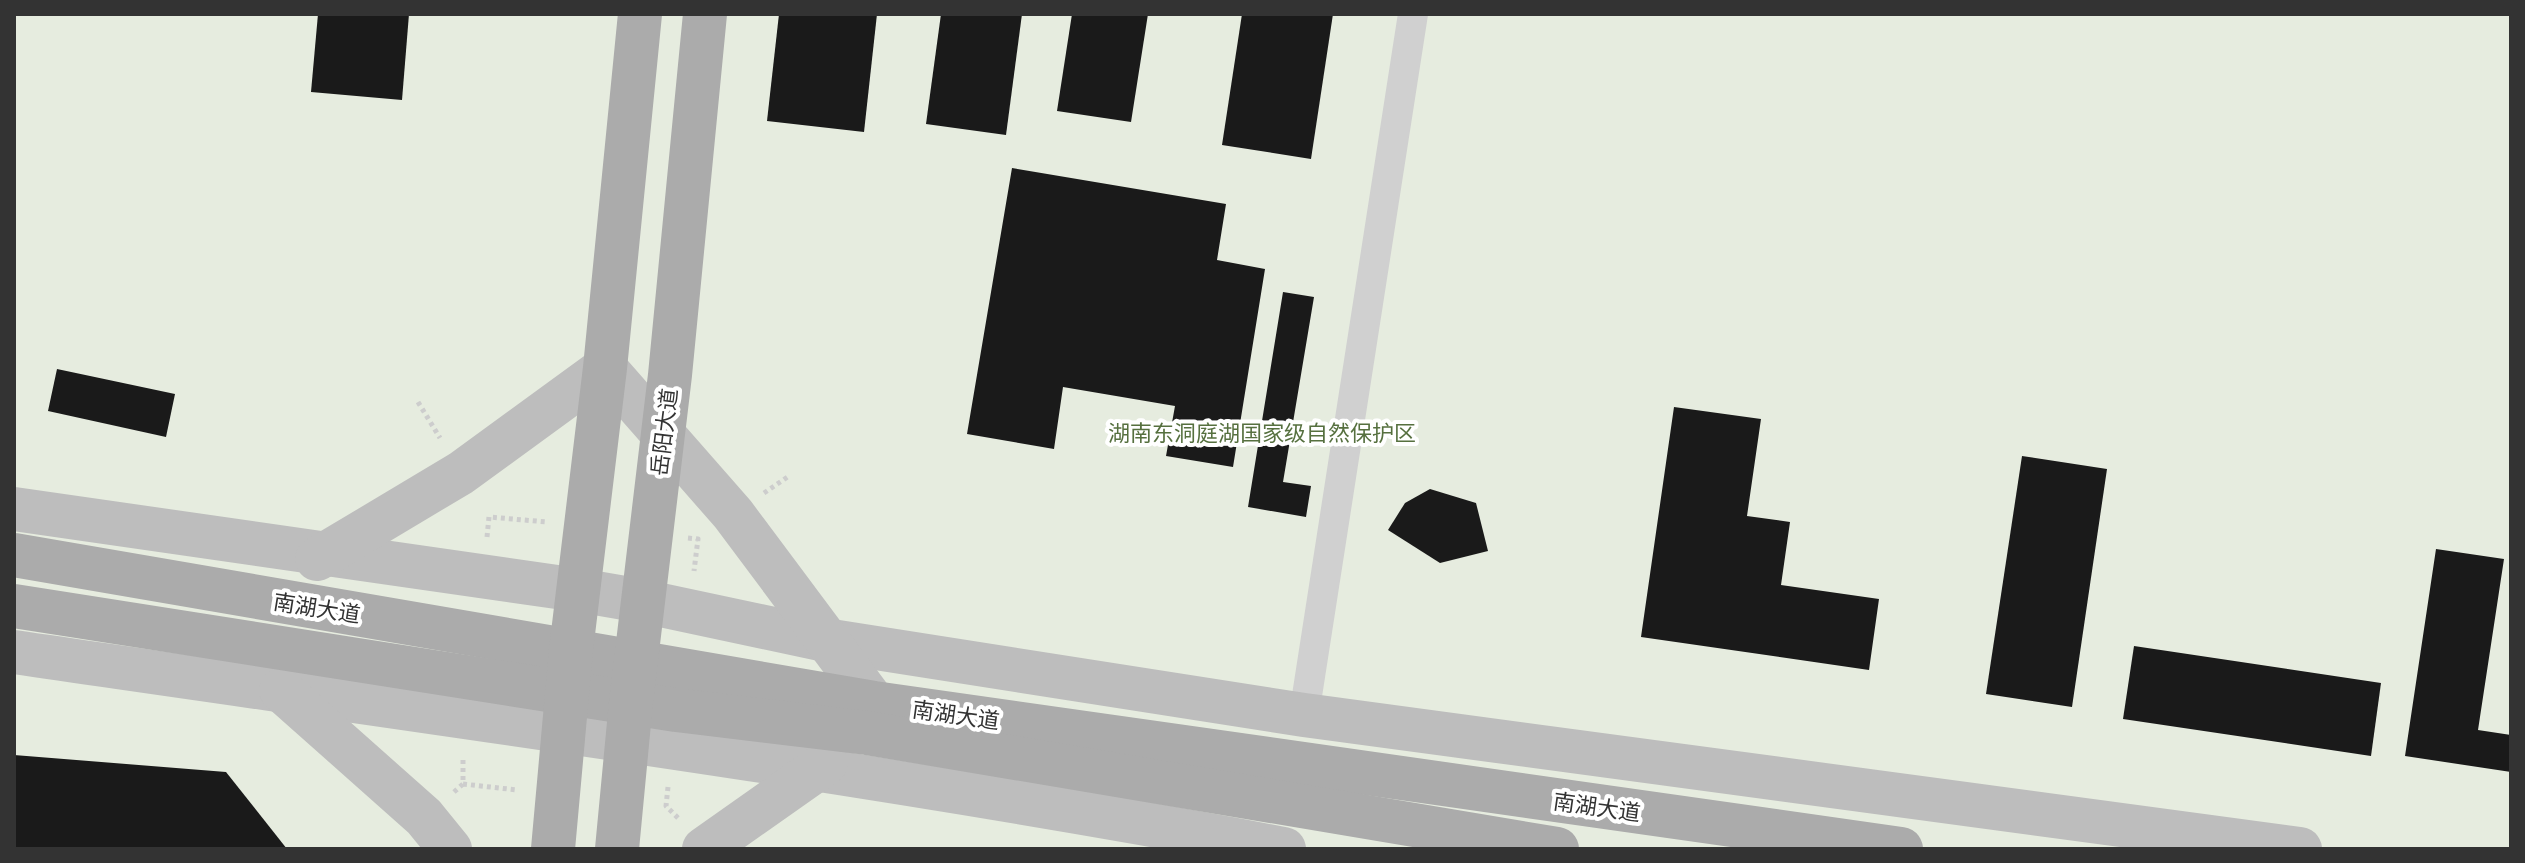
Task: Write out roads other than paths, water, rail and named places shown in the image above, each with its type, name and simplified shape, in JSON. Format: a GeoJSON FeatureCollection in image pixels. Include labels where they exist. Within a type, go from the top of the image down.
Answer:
{"type":"FeatureCollection","features":[{"type":"Feature","properties":{"kind":"main road"},"geometry":{"type":"LineString","coordinates":[[553,849],[567,691],[605,368],[640,14]]}},
{"type":"Feature","properties":{"kind":"main road","name":"岳阳大道"},"geometry":{"type":"LineString","coordinates":[[617,849],[705,14]]}},
{"type":"Feature","properties":{"kind":"main road"},"geometry":{"type":"LineString","coordinates":[[605,368],[733,514],[825,640],[871,718],[814,771],[704,849]]}},
{"type":"Feature","properties":{"kind":"main road"},"geometry":{"type":"LineString","coordinates":[[243,595],[326,554],[461,473],[605,368]]}},
{"type":"Feature","properties":{"kind":"main road"},"geometry":{"type":"LineString","coordinates":[[14,509],[578,590],[825,640],[1304,715],[2300,849]]}},
{"type":"Feature","properties":{"kind":"main road","name":"南湖大道"},"geometry":{"type":"LineString","coordinates":[[14,555],[243,595],[567,691]]}},
{"type":"Feature","properties":{"kind":"main road","name":"南湖大道"},"geometry":{"type":"LineString","coordinates":[[14,606],[676,710],[871,718],[1901,849]]}},
{"type":"Feature","properties":{"kind":"main road"},"geometry":{"type":"LineString","coordinates":[[222,638],[424,817],[450,849]]}},
{"type":"Feature","properties":{"kind":"main road"},"geometry":{"type":"LineString","coordinates":[[14,652],[283,692],[567,691]]}},
{"type":"Feature","properties":{"kind":"main road"},"geometry":{"type":"LineString","coordinates":[[632,702],[814,771],[1123,819],[1284,849]]}},
{"type":"Feature","properties":{"kind":"main road","name":"南湖大道"},"geometry":{"type":"LineString","coordinates":[[871,718],[1557,849]]}},
{"type":"Feature","properties":{"kind":"street"},"geometry":{"type":"LineString","coordinates":[[1304,715],[1413,14]]}},
{"type":"Feature","properties":{"kind":"park label","name":"湖南东洞庭湖国家级自然保护区"},"geometry":{"type":"Point","coordinates":[1262,432]}}]}
